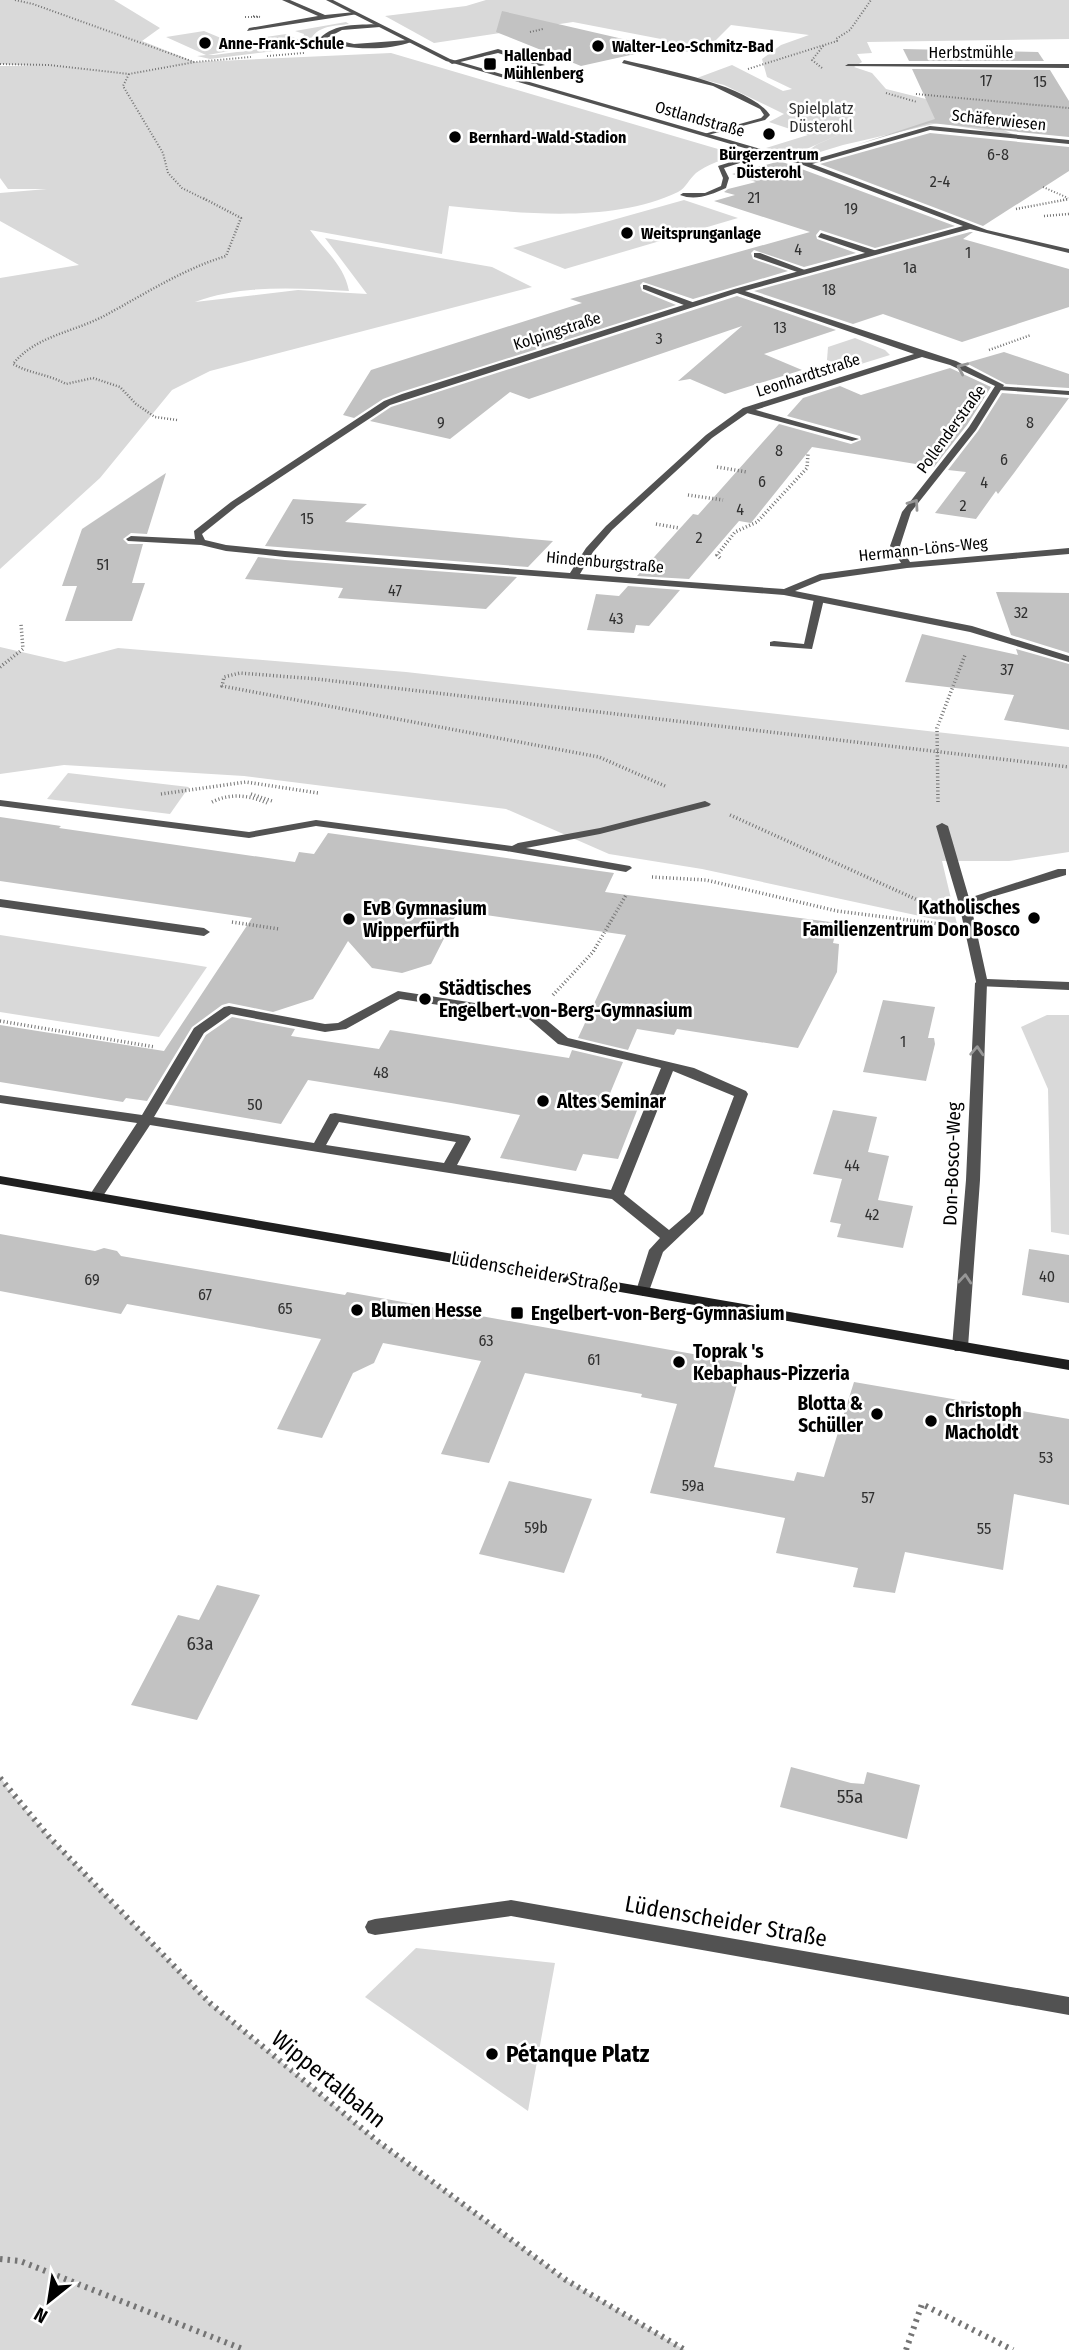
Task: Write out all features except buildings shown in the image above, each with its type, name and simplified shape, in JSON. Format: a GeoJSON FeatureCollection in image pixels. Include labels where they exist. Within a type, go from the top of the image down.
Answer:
{"type":"FeatureCollection","features":[{"type":"Feature","properties":{"kind":"main road","name":"Lüdenscheider Straße"},"geometry":{"type":"LineString","coordinates":[[0,1180],[1069,1365]]}},
{"type":"Feature","properties":{"kind":"street"},"geometry":{"type":"LineString","coordinates":[[285,0],[324,17]]}},
{"type":"Feature","properties":{"kind":"street","name":"Ostlandstraße"},"geometry":{"type":"LineString","coordinates":[[328,0],[452,62],[805,164],[968,227],[1069,251]]}},
{"type":"Feature","properties":{"kind":"street"},"geometry":{"type":"LineString","coordinates":[[249,30],[355,14]]}},
{"type":"Feature","properties":{"kind":"street"},"geometry":{"type":"LineString","coordinates":[[378,26],[342,29],[327,33],[323,38],[335,44],[360,47],[408,42]]}},
{"type":"Feature","properties":{"kind":"street"},"geometry":{"type":"LineString","coordinates":[[452,62],[498,51],[542,65]]}},
{"type":"Feature","properties":{"kind":"street"},"geometry":{"type":"LineString","coordinates":[[624,62],[715,85],[762,108],[767,115],[763,119],[706,135]]}},
{"type":"Feature","properties":{"kind":"street","name":"Herbstmühle"},"geometry":{"type":"LineString","coordinates":[[848,66],[872,63],[1069,66]]}},
{"type":"Feature","properties":{"kind":"street","name":"Schäferwiesen"},"geometry":{"type":"LineString","coordinates":[[805,164],[930,128],[1069,142]]}},
{"type":"Feature","properties":{"kind":"street"},"geometry":{"type":"LineString","coordinates":[[683,195],[706,195],[724,187],[726,177],[720,167],[766,153]]}},
{"type":"Feature","properties":{"kind":"street","name":"Kolpingstraße"},"geometry":{"type":"LineString","coordinates":[[201,542],[197,533],[234,504],[387,403],[737,291],[968,227]]}},
{"type":"Feature","properties":{"kind":"street"},"geometry":{"type":"LineString","coordinates":[[821,235],[874,253]]}},
{"type":"Feature","properties":{"kind":"street"},"geometry":{"type":"LineString","coordinates":[[757,255],[806,272]]}},
{"type":"Feature","properties":{"kind":"street"},"geometry":{"type":"LineString","coordinates":[[646,287],[692,305]]}},
{"type":"Feature","properties":{"kind":"street","name":"Leonhardtstraße"},"geometry":{"type":"LineString","coordinates":[[737,291],[922,354]]}},
{"type":"Feature","properties":{"kind":"street","name":"Leonhardtstraße"},"geometry":{"type":"LineString","coordinates":[[574,575],[581,559],[603,534],[720,426],[746,410],[922,354]]}},
{"type":"Feature","properties":{"kind":"street","name":"Pollenderstraße"},"geometry":{"type":"LineString","coordinates":[[907,565],[895,546],[907,512],[973,428],[1000,385],[953,363],[922,354]]}},
{"type":"Feature","properties":{"kind":"street"},"geometry":{"type":"LineString","coordinates":[[999,388],[1069,393]]}},
{"type":"Feature","properties":{"kind":"street"},"geometry":{"type":"LineString","coordinates":[[746,410],[855,439]]}},
{"type":"Feature","properties":{"kind":"street","name":"Hindenburgstraße"},"geometry":{"type":"LineString","coordinates":[[131,539],[201,542],[226,548],[285,554],[784,592],[972,629],[1069,659]]}},
{"type":"Feature","properties":{"kind":"street","name":"Hermann-Löns-Weg"},"geometry":{"type":"LineString","coordinates":[[784,592],[820,577],[907,565],[1069,551]]}},
{"type":"Feature","properties":{"kind":"street"},"geometry":{"type":"LineString","coordinates":[[774,644],[808,647],[819,599]]}},
{"type":"Feature","properties":{"kind":"street"},"geometry":{"type":"LineString","coordinates":[[0,803],[249,835],[316,823],[506,848],[626,868]]}},
{"type":"Feature","properties":{"kind":"street"},"geometry":{"type":"LineString","coordinates":[[506,848],[600,831],[705,804]]}},
{"type":"Feature","properties":{"kind":"street","name":"Don-Bosco-Weg"},"geometry":{"type":"LineString","coordinates":[[942,826],[967,916],[981,983],[973,1180],[960,1347]]}},
{"type":"Feature","properties":{"kind":"street"},"geometry":{"type":"LineString","coordinates":[[967,916],[984,895],[1062,872]]}},
{"type":"Feature","properties":{"kind":"street"},"geometry":{"type":"LineString","coordinates":[[0,903],[204,932]]}},
{"type":"Feature","properties":{"kind":"street"},"geometry":{"type":"LineString","coordinates":[[981,983],[1069,986]]}},
{"type":"Feature","properties":{"kind":"street"},"geometry":{"type":"LineString","coordinates":[[96,1196],[146,1120],[199,1031],[229,1010],[325,1027],[341,1026],[398,995],[533,1016],[562,1041],[689,1071],[741,1094],[696,1214],[656,1250],[643,1291]]}},
{"type":"Feature","properties":{"kind":"street"},"geometry":{"type":"LineString","coordinates":[[616,1195],[669,1066]]}},
{"type":"Feature","properties":{"kind":"street"},"geometry":{"type":"LineString","coordinates":[[0,1099],[616,1195],[669,1238]]}},
{"type":"Feature","properties":{"kind":"street"},"geometry":{"type":"LineString","coordinates":[[318,1147],[335,1116],[464,1139],[449,1168]]}},
{"type":"Feature","properties":{"kind":"street","name":"Lüdenscheider Straße"},"geometry":{"type":"LineString","coordinates":[[375,1927],[510,1908],[1069,2006]]}},
{"type":"Feature","properties":{"kind":"path"},"geometry":{"type":"LineString","coordinates":[[15,0],[195,62]]}},
{"type":"Feature","properties":{"kind":"path"},"geometry":{"type":"LineString","coordinates":[[751,67],[836,41],[850,30],[871,0]]}},
{"type":"Feature","properties":{"kind":"path"},"geometry":{"type":"LineString","coordinates":[[246,17],[260,17],[253,16]]}},
{"type":"Feature","properties":{"kind":"path"},"geometry":{"type":"LineString","coordinates":[[0,64],[49,65],[129,74],[195,62],[360,47]]}},
{"type":"Feature","properties":{"kind":"path"},"geometry":{"type":"LineString","coordinates":[[129,74],[123,86],[163,153],[168,173],[181,188],[242,218],[226,256],[194,265],[156,283],[100,318],[58,334],[18,355],[13,364],[30,374],[49,375],[66,384],[93,378],[120,387],[135,404],[155,417],[177,420]]}},
{"type":"Feature","properties":{"kind":"path"},"geometry":{"type":"LineString","coordinates":[[877,90],[1069,108]]}},
{"type":"Feature","properties":{"kind":"path"},"geometry":{"type":"LineString","coordinates":[[1043,187],[1069,199]]}},
{"type":"Feature","properties":{"kind":"path"},"geometry":{"type":"LineString","coordinates":[[1009,211],[1069,199]]}},
{"type":"Feature","properties":{"kind":"path"},"geometry":{"type":"LineString","coordinates":[[745,589],[717,555],[736,532],[757,522],[807,468],[809,448],[827,430]]}},
{"type":"Feature","properties":{"kind":"path"},"geometry":{"type":"LineString","coordinates":[[0,667],[23,649],[21,624]]}},
{"type":"Feature","properties":{"kind":"path"},"geometry":{"type":"LineString","coordinates":[[942,826],[936,791],[937,728],[972,629]]}},
{"type":"Feature","properties":{"kind":"path"},"geometry":{"type":"LineString","coordinates":[[967,916],[943,912],[599,757],[222,685],[224,677],[240,673],[317,679],[1069,767]]}},
{"type":"Feature","properties":{"kind":"path"},"geometry":{"type":"LineString","coordinates":[[153,795],[246,782],[327,794]]}},
{"type":"Feature","properties":{"kind":"path"},"geometry":{"type":"LineString","coordinates":[[298,796],[302,790]]}},
{"type":"Feature","properties":{"kind":"path"},"geometry":{"type":"LineString","coordinates":[[204,805],[219,796],[245,794],[279,806]]}},
{"type":"Feature","properties":{"kind":"path"},"geometry":{"type":"LineString","coordinates":[[650,876],[706,880],[837,911],[967,916]]}},
{"type":"Feature","properties":{"kind":"path"},"geometry":{"type":"LineString","coordinates":[[533,1016],[593,952],[629,889]]}},
{"type":"Feature","properties":{"kind":"path"},"geometry":{"type":"LineString","coordinates":[[248,925],[279,929]]}},
{"type":"Feature","properties":{"kind":"path"},"geometry":{"type":"LineString","coordinates":[[0,1021],[163,1048]]}},
{"type":"Feature","properties":{"kind":"path","name":"Wippertalbahn"},"geometry":{"type":"LineString","coordinates":[[0,1778],[50,1839],[210,2003],[376,2140],[566,2280],[685,2350]]}},
{"type":"Feature","properties":{"kind":"path"},"geometry":{"type":"LineString","coordinates":[[0,2259],[20,2261],[245,2350]]}},
{"type":"Feature","properties":{"kind":"path"},"geometry":{"type":"LineString","coordinates":[[906,2350],[922,2304],[1013,2350]]}},
{"type":"Feature","properties":{"kind":"green space"},"geometry":{"type":"Polygon","coordinates":[[[0,0],[114,0],[160,28],[142,41],[195,62],[391,53],[735,154],[700,170],[678,192],[624,209],[565,214],[449,206],[442,254],[310,230],[343,273],[349,291],[291,288],[251,290],[195,302],[298,290],[367,294],[325,238],[492,267],[532,287],[210,371],[172,390],[100,478],[0,569],[0,278],[79,265],[0,221],[0,193],[47,189],[8,189],[0,178],[0,66],[31,66],[0,64],[0,0]]]}},
{"type":"Feature","properties":{"kind":"green space","name":"Spielplatz Düsterohl"},"geometry":{"type":"Polygon","coordinates":[[[486,0],[1069,0],[1069,39],[867,42],[872,53],[857,54],[862,62],[854,67],[872,73],[886,89],[934,101],[1018,136],[938,123],[843,145],[797,159],[816,145],[867,122],[791,156],[766,148],[808,135],[769,122],[784,114],[724,85],[697,78],[732,65],[783,91],[792,89],[767,77],[762,59],[781,45],[809,35],[731,25],[706,50],[707,53],[676,51],[677,48],[661,39],[573,22],[434,43],[385,16],[466,6],[486,0]]]}},
{"type":"Feature","properties":{"kind":"green space"},"geometry":{"type":"Polygon","coordinates":[[[346,22],[349,24],[318,31],[311,39],[316,44],[308,47],[210,59],[197,56],[206,55],[166,37],[204,31],[245,48],[208,55],[214,55],[299,44],[300,42],[275,46],[259,38],[286,34],[302,41],[304,34],[295,31],[346,22]]]}},
{"type":"Feature","properties":{"kind":"green space","name":"Weitsprunganlage"},"geometry":{"type":"Polygon","coordinates":[[[684,200],[738,218],[565,269],[513,248],[684,200]]]}},
{"type":"Feature","properties":{"kind":"green space"},"geometry":{"type":"Polygon","coordinates":[[[855,338],[885,350],[890,355],[848,368],[827,360],[828,347],[855,338]]]}},
{"type":"Feature","properties":{"kind":"green space"},"geometry":{"type":"Polygon","coordinates":[[[0,647],[65,662],[118,648],[406,672],[1069,747],[1069,852],[1009,861],[942,861],[957,924],[702,869],[609,854],[506,809],[244,776],[64,765],[0,774],[0,647]]]}},
{"type":"Feature","properties":{"kind":"green space"},"geometry":{"type":"Polygon","coordinates":[[[68,773],[189,787],[170,814],[47,799],[68,773]]]}},
{"type":"Feature","properties":{"kind":"green space"},"geometry":{"type":"Polygon","coordinates":[[[0,935],[207,967],[159,1037],[0,1012],[0,935]]]}},
{"type":"Feature","properties":{"kind":"green space"},"geometry":{"type":"Polygon","coordinates":[[[1047,1015],[1069,1015],[1069,1235],[1051,1232],[1048,1089],[1021,1027],[1047,1015]]]}},
{"type":"Feature","properties":{"kind":"green space"},"geometry":{"type":"Polygon","coordinates":[[[0,1776],[9,1791],[50,1838],[210,2003],[376,2140],[566,2280],[685,2350],[0,2350],[0,1776]]]}},
{"type":"Feature","properties":{"kind":"green space","name":"Pétanque Platz"},"geometry":{"type":"Polygon","coordinates":[[[416,1948],[555,1963],[528,2111],[365,1997],[416,1948]]]}},
{"type":"Feature","properties":{"kind":"place","name":"Anne-Frank-Schule"},"geometry":{"type":"Point","coordinates":[205,43]}},
{"type":"Feature","properties":{"kind":"place","name":"Walter-Leo-Schmitz-Bad"},"geometry":{"type":"Point","coordinates":[598,46]}},
{"type":"Feature","properties":{"kind":"place","name":"Hallenbad Mühlenberg"},"geometry":{"type":"Point","coordinates":[490,64]}},
{"type":"Feature","properties":{"kind":"place","name":"Bürgerzentrum Düsterohl"},"geometry":{"type":"Point","coordinates":[769,134]}},
{"type":"Feature","properties":{"kind":"place","name":"Bernhard-Wald-Stadion"},"geometry":{"type":"Point","coordinates":[455,137]}},
{"type":"Feature","properties":{"kind":"place","name":"Weitsprunganlage"},"geometry":{"type":"Point","coordinates":[627,233]}},
{"type":"Feature","properties":{"kind":"place","name":"Katholisches Familienzentrum Don Bosco"},"geometry":{"type":"Point","coordinates":[1034,918]}},
{"type":"Feature","properties":{"kind":"place","name":"EvB Gymnasium Wipperfürth"},"geometry":{"type":"Point","coordinates":[349,919]}},
{"type":"Feature","properties":{"kind":"place","name":"Städtisches Engelbert-von-Berg-Gymnasium"},"geometry":{"type":"Point","coordinates":[425,999]}},
{"type":"Feature","properties":{"kind":"place","name":"Altes Seminar"},"geometry":{"type":"Point","coordinates":[543,1101]}},
{"type":"Feature","properties":{"kind":"place","name":"Blumen Hesse"},"geometry":{"type":"Point","coordinates":[357,1310]}},
{"type":"Feature","properties":{"kind":"place","name":"Engelbert-von-Berg-Gymnasium"},"geometry":{"type":"Point","coordinates":[517,1313]}},
{"type":"Feature","properties":{"kind":"place","name":"Toprak 's Kebaphaus-Pizzeria"},"geometry":{"type":"Point","coordinates":[679,1362]}},
{"type":"Feature","properties":{"kind":"place","name":"Blotta & Schüller"},"geometry":{"type":"Point","coordinates":[877,1414]}},
{"type":"Feature","properties":{"kind":"place","name":"Christoph Macholdt"},"geometry":{"type":"Point","coordinates":[931,1421]}},
{"type":"Feature","properties":{"kind":"place","name":"Pétanque Platz"},"geometry":{"type":"Point","coordinates":[492,2054]}}]}
